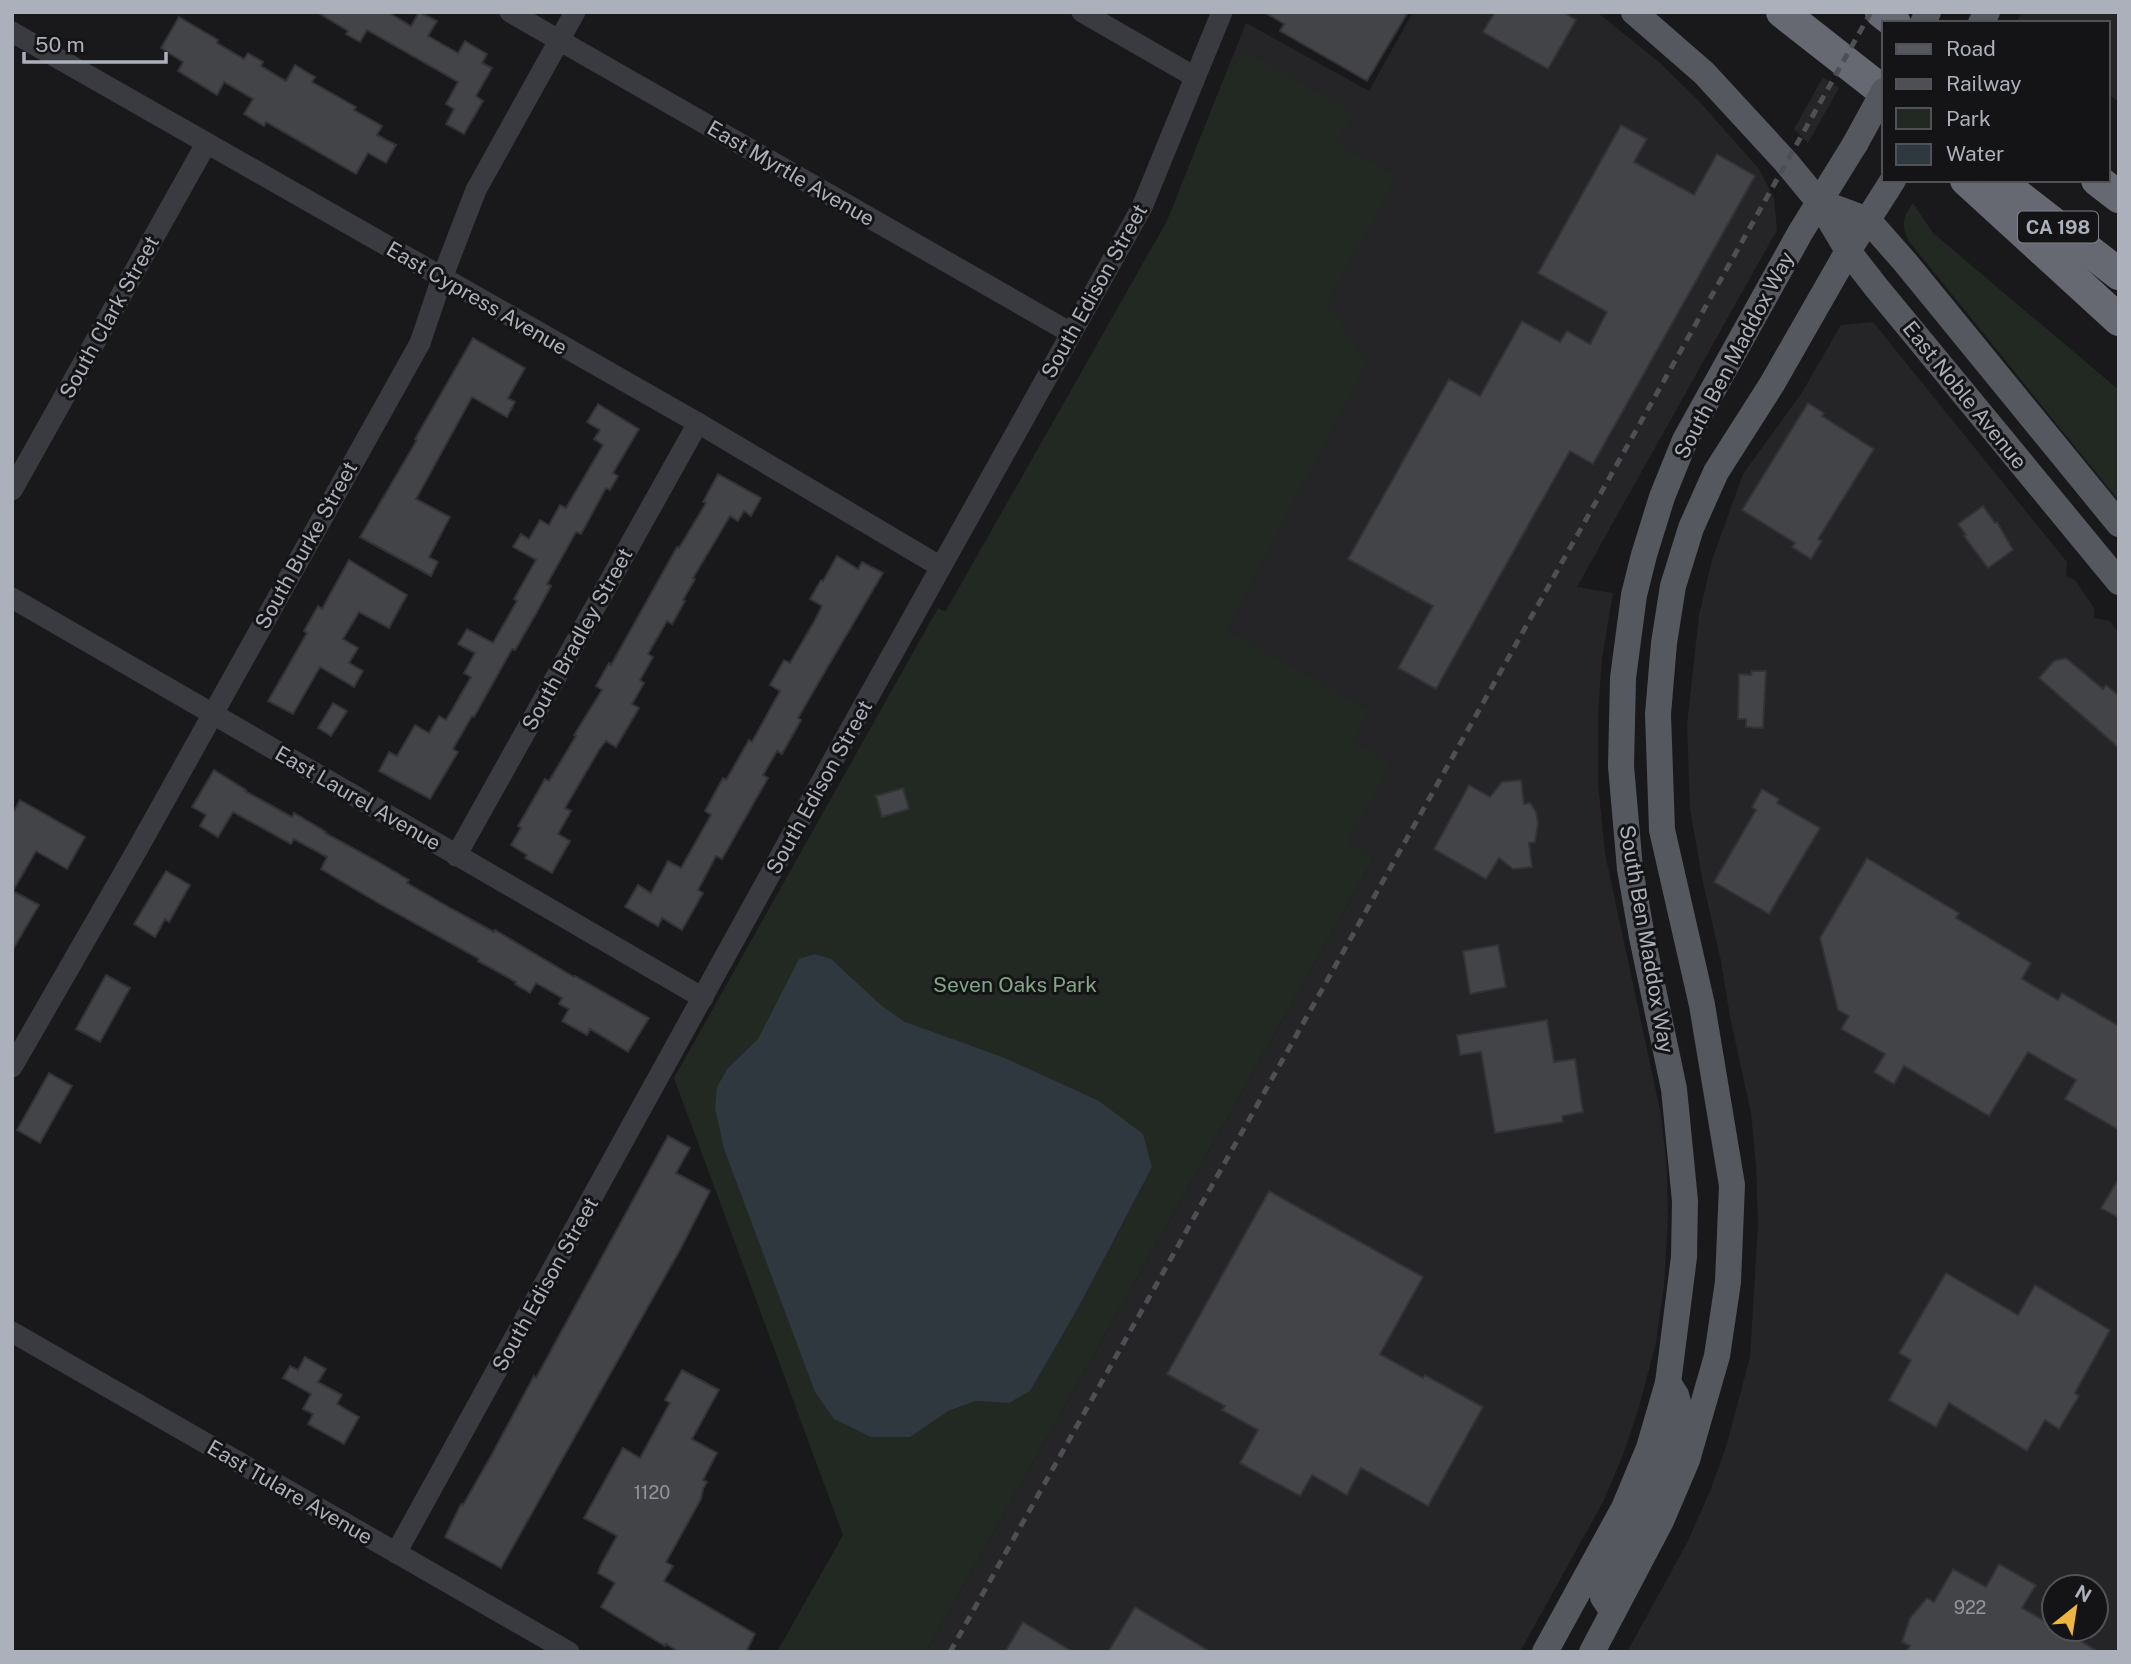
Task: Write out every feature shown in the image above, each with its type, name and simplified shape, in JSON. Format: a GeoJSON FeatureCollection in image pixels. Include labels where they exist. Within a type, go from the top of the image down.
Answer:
{"type":"FeatureCollection","features":[{"type":"Feature","properties":{"kind":"highway"},"geometry":{"type":"LineString","coordinates":[[1782,12],[1882,89]]}},
{"type":"Feature","properties":{"kind":"highway"},"geometry":{"type":"LineString","coordinates":[[1853,67],[1882,98]]}},
{"type":"Feature","properties":{"kind":"highway"},"geometry":{"type":"LineString","coordinates":[[1968,182],[2119,320]]}},
{"type":"Feature","properties":{"kind":"highway","name":"CA 198"},"geometry":{"type":"LineString","coordinates":[[2001,182],[2119,274]]}},
{"type":"Feature","properties":{"kind":"highway","name":"CA 198"},"geometry":{"type":"LineString","coordinates":[[2100,182],[2119,197]]}},
{"type":"Feature","properties":{"kind":"main road","name":"East Noble Avenue"},"geometry":{"type":"LineString","coordinates":[[1634,12],[1704,73],[1786,162],[1819,202],[1848,251],[2119,582]]}},
{"type":"Feature","properties":{"kind":"main road","name":"South Ben Maddox Way"},"geometry":{"type":"LineString","coordinates":[[1545,1652],[1624,1508],[1649,1448],[1668,1383],[1684,1257],[1685,1202],[1674,1089],[1630,869],[1621,766],[1624,666],[1630,616],[1644,555],[1677,459],[1704,404],[1800,233],[1882,95]]}},
{"type":"Feature","properties":{"kind":"main road","name":"South Ben Maddox Way"},"geometry":{"type":"LineString","coordinates":[[1592,1652],[1661,1521],[1687,1460],[1717,1356],[1728,1282],[1732,1185],[1702,1005],[1662,830],[1658,714],[1664,643],[1673,586],[1691,528],[1716,472],[1772,384],[1848,251],[1892,182]]}},
{"type":"Feature","properties":{"kind":"main road","name":"East Noble Avenue"},"geometry":{"type":"LineString","coordinates":[[1819,202],[1868,220],[2119,524]]}},
{"type":"Feature","properties":{"kind":"main road"},"geometry":{"type":"LineString","coordinates":[[1613,1612],[1603,1597],[1606,1585],[1643,1511],[1679,1416],[1676,1395],[1668,1383]]}},
{"type":"Feature","properties":{"kind":"street","name":"East Myrtle Avenue"},"geometry":{"type":"LineString","coordinates":[[510,12],[1071,333]]}},
{"type":"Feature","properties":{"kind":"street","name":"South Burke Street"},"geometry":{"type":"LineString","coordinates":[[12,1067],[419,343],[476,190],[575,12]]}},
{"type":"Feature","properties":{"kind":"street"},"geometry":{"type":"LineString","coordinates":[[1082,12],[1195,77]]}},
{"type":"Feature","properties":{"kind":"street","name":"South Edison Street"},"geometry":{"type":"LineString","coordinates":[[396,1553],[1142,207],[1222,12]]}},
{"type":"Feature","properties":{"kind":"street","name":"East Cypress Avenue"},"geometry":{"type":"LineString","coordinates":[[12,32],[698,423],[941,567]]}},
{"type":"Feature","properties":{"kind":"street","name":"South Clark Street"},"geometry":{"type":"LineString","coordinates":[[12,490],[206,144]]}},
{"type":"Feature","properties":{"kind":"street","name":"South Bradley Street"},"geometry":{"type":"LineString","coordinates":[[456,856],[698,423]]}},
{"type":"Feature","properties":{"kind":"street","name":"East Laurel Avenue"},"geometry":{"type":"LineString","coordinates":[[12,598],[703,998]]}},
{"type":"Feature","properties":{"kind":"street","name":"East Tulare Avenue"},"geometry":{"type":"LineString","coordinates":[[12,1332],[569,1652]]}},
{"type":"Feature","properties":{"kind":"shaded area"},"geometry":{"type":"Polygon","coordinates":[[[1413,12],[1597,12],[1660,63],[1698,100],[1759,169],[1774,198],[1777,230],[1577,587],[1613,593],[1602,658],[1598,715],[1598,783],[1605,853],[1661,1115],[1667,1170],[1668,1221],[1664,1285],[1656,1343],[1639,1407],[1603,1502],[1520,1652],[926,1652],[1374,858],[945,612],[1167,221],[1246,23],[1369,91],[1413,12]]]}},
{"type":"Feature","properties":{"kind":"shaded area"},"geometry":{"type":"Polygon","coordinates":[[[2022,12],[2119,12],[2119,102],[2110,95],[2110,21],[2017,21],[2022,12]]]}},
{"type":"Feature","properties":{"kind":"shaded area"},"geometry":{"type":"Polygon","coordinates":[[[1823,77],[1839,88],[1808,143],[1794,129],[1823,77]]]}},
{"type":"Feature","properties":{"kind":"shaded area"},"geometry":{"type":"Polygon","coordinates":[[[1873,322],[2067,562],[2066,576],[2075,580],[2094,608],[2094,618],[2110,621],[2119,633],[2119,1652],[1627,1652],[1687,1543],[1710,1491],[1726,1447],[1750,1357],[1758,1224],[1751,1113],[1690,809],[1687,725],[1699,615],[1712,560],[1743,474],[1801,394],[1841,325],[1873,322]]]}},
{"type":"Feature","properties":{"kind":"green space","name":"Seven Oaks Park"},"geometry":{"type":"Polygon","coordinates":[[[1248,53],[1354,113],[1336,143],[1397,177],[1327,302],[1366,364],[1226,630],[1369,711],[1353,741],[1391,764],[1347,842],[1374,858],[926,1652],[777,1652],[843,1535],[674,1078],[938,608],[946,612],[1167,221],[1227,71],[1248,53]]]}},
{"type":"Feature","properties":{"kind":"green space"},"geometry":{"type":"Polygon","coordinates":[[[1913,203],[1933,233],[2119,390],[2119,501],[1908,240],[1904,221],[1913,203]]]}},
{"type":"Feature","properties":{"kind":"water"},"geometry":{"type":"Polygon","coordinates":[[[815,954],[831,959],[882,1006],[905,1022],[1005,1058],[1099,1101],[1143,1134],[1152,1167],[1079,1306],[1030,1391],[1009,1403],[975,1401],[948,1411],[910,1437],[871,1437],[834,1419],[815,1392],[724,1149],[715,1108],[717,1087],[727,1069],[758,1039],[799,959],[815,954]]]}},
{"type":"Feature","properties":{"kind":"building"},"geometry":{"type":"Polygon","coordinates":[[[317,12],[388,12],[411,26],[419,12],[437,21],[428,36],[458,53],[465,41],[487,54],[482,63],[492,68],[476,96],[483,101],[464,134],[446,124],[454,109],[446,104],[458,82],[367,30],[360,42],[346,34],[348,31],[317,12]]]}},
{"type":"Feature","properties":{"kind":"building"},"geometry":{"type":"Polygon","coordinates":[[[1264,12],[1408,12],[1367,81],[1280,31],[1284,24],[1264,12]]]}},
{"type":"Feature","properties":{"kind":"building"},"geometry":{"type":"Polygon","coordinates":[[[1495,12],[1563,12],[1576,20],[1548,69],[1483,32],[1495,12]]]}},
{"type":"Feature","properties":{"kind":"building"},"geometry":{"type":"Polygon","coordinates":[[[179,17],[244,59],[248,53],[263,62],[261,66],[286,81],[295,65],[315,77],[312,82],[356,107],[354,110],[382,126],[377,135],[396,145],[386,163],[368,153],[356,174],[266,122],[264,126],[244,114],[253,99],[224,82],[217,95],[178,71],[183,62],[161,48],[179,17]]]}},
{"type":"Feature","properties":{"kind":"building"},"geometry":{"type":"Polygon","coordinates":[[[1621,125],[1647,139],[1634,162],[1694,195],[1717,154],[1755,176],[1593,464],[1570,451],[1436,689],[1398,668],[1433,606],[1348,559],[1449,379],[1480,396],[1522,321],[1560,342],[1567,331],[1590,344],[1607,312],[1538,273],[1621,125]]]}},
{"type":"Feature","properties":{"kind":"building"},"geometry":{"type":"Polygon","coordinates":[[[473,338],[525,368],[508,398],[515,402],[507,417],[472,397],[416,499],[450,517],[429,557],[438,562],[431,576],[360,537],[473,338]]]}},
{"type":"Feature","properties":{"kind":"building"},"geometry":{"type":"Polygon","coordinates":[[[1808,403],[1824,413],[1822,416],[1874,449],[1818,539],[1822,541],[1811,559],[1792,547],[1795,543],[1742,510],[1808,403]]]}},
{"type":"Feature","properties":{"kind":"building"},"geometry":{"type":"Polygon","coordinates":[[[598,404],[639,429],[613,473],[618,476],[610,490],[606,488],[581,534],[576,532],[547,584],[551,586],[537,612],[453,749],[458,752],[430,799],[379,771],[389,752],[397,756],[415,725],[429,733],[439,716],[446,720],[471,677],[464,673],[475,653],[458,644],[467,629],[493,643],[536,560],[513,547],[521,534],[529,539],[540,520],[549,525],[560,505],[566,508],[603,445],[594,439],[600,430],[587,422],[598,404]]]}},
{"type":"Feature","properties":{"kind":"building"},"geometry":{"type":"Polygon","coordinates":[[[718,474],[761,498],[751,516],[744,511],[738,521],[730,516],[693,578],[695,579],[683,600],[685,601],[672,624],[667,621],[648,654],[653,657],[640,680],[644,683],[632,704],[639,708],[616,747],[606,741],[599,750],[565,808],[571,811],[558,834],[570,841],[552,873],[525,858],[527,855],[511,845],[521,828],[518,826],[545,779],[549,781],[576,736],[574,735],[602,690],[596,686],[609,663],[611,665],[677,547],[679,548],[706,503],[703,502],[718,474]]]}},
{"type":"Feature","properties":{"kind":"building"},"geometry":{"type":"Polygon","coordinates":[[[1983,506],[1995,523],[1997,522],[2013,550],[1988,568],[1958,524],[1983,506]]]}},
{"type":"Feature","properties":{"kind":"building"},"geometry":{"type":"Polygon","coordinates":[[[837,556],[858,569],[862,562],[883,573],[798,718],[801,720],[782,754],[777,751],[763,775],[768,778],[722,859],[716,856],[698,890],[703,893],[682,930],[662,918],[658,926],[625,907],[638,885],[651,893],[668,861],[681,868],[711,815],[705,811],[723,778],[726,780],[749,740],[752,742],[780,691],[770,685],[784,660],[790,663],[815,620],[822,606],[810,599],[837,556]]]}},
{"type":"Feature","properties":{"kind":"building"},"geometry":{"type":"Polygon","coordinates":[[[349,560],[407,595],[389,628],[359,612],[343,639],[358,648],[349,663],[363,671],[354,687],[320,667],[293,714],[268,701],[307,633],[304,631],[318,606],[322,609],[349,560]]]}},
{"type":"Feature","properties":{"kind":"building"},"geometry":{"type":"Polygon","coordinates":[[[2066,658],[2103,689],[2106,685],[2119,696],[2119,748],[2039,678],[2054,661],[2066,658]]]}},
{"type":"Feature","properties":{"kind":"building"},"geometry":{"type":"Polygon","coordinates":[[[1752,671],[1766,671],[1763,728],[1746,727],[1746,719],[1738,719],[1739,674],[1751,675],[1752,671]]]}},
{"type":"Feature","properties":{"kind":"building"},"geometry":{"type":"Polygon","coordinates":[[[333,703],[347,711],[331,736],[318,728],[333,703]]]}},
{"type":"Feature","properties":{"kind":"building"},"geometry":{"type":"Polygon","coordinates":[[[214,770],[245,791],[292,817],[294,813],[409,880],[407,883],[452,909],[494,932],[495,930],[649,1018],[628,1052],[590,1029],[587,1035],[562,1021],[569,1009],[559,1004],[562,998],[536,983],[530,993],[478,961],[479,959],[321,869],[327,857],[294,839],[291,844],[233,812],[218,837],[200,826],[206,815],[192,807],[214,770]]]}},
{"type":"Feature","properties":{"kind":"building"},"geometry":{"type":"Polygon","coordinates":[[[1521,780],[1524,804],[1530,803],[1536,812],[1538,823],[1535,842],[1529,843],[1532,867],[1513,869],[1499,858],[1486,879],[1434,849],[1469,785],[1490,797],[1502,782],[1521,780]]]}},
{"type":"Feature","properties":{"kind":"building"},"geometry":{"type":"Polygon","coordinates":[[[903,788],[909,809],[882,817],[876,796],[903,788]]]}},
{"type":"Feature","properties":{"kind":"building"},"geometry":{"type":"Polygon","coordinates":[[[1762,789],[1779,799],[1777,803],[1820,828],[1769,914],[1714,882],[1756,810],[1752,807],[1762,789]]]}},
{"type":"Feature","properties":{"kind":"building"},"geometry":{"type":"Polygon","coordinates":[[[20,800],[85,837],[67,869],[36,851],[13,891],[39,905],[12,951],[12,815],[20,800]]]}},
{"type":"Feature","properties":{"kind":"building"},"geometry":{"type":"Polygon","coordinates":[[[1867,858],[1959,913],[1956,918],[2031,963],[2022,979],[2058,1000],[2062,993],[2119,1026],[2119,1130],[2065,1099],[2076,1080],[2028,1052],[1989,1116],[1904,1066],[1894,1084],[1874,1072],[1885,1054],[1841,1029],[1849,1016],[1838,1010],[1820,938],[1867,858]]]}},
{"type":"Feature","properties":{"kind":"building"},"geometry":{"type":"Polygon","coordinates":[[[166,871],[190,885],[169,922],[165,919],[155,937],[134,924],[166,871]]]}},
{"type":"Feature","properties":{"kind":"building"},"geometry":{"type":"Polygon","coordinates":[[[1498,945],[1506,987],[1470,994],[1463,951],[1498,945]]]}},
{"type":"Feature","properties":{"kind":"building"},"geometry":{"type":"Polygon","coordinates":[[[106,975],[130,988],[100,1042],[76,1029],[106,975]]]}},
{"type":"Feature","properties":{"kind":"building"},"geometry":{"type":"Polygon","coordinates":[[[1547,1020],[1554,1062],[1575,1059],[1583,1112],[1562,1116],[1563,1122],[1495,1133],[1481,1052],[1460,1055],[1457,1035],[1547,1020]]]}},
{"type":"Feature","properties":{"kind":"building"},"geometry":{"type":"Polygon","coordinates":[[[49,1073],[72,1086],[40,1143],[17,1130],[49,1073]]]}},
{"type":"Feature","properties":{"kind":"building"},"geometry":{"type":"Polygon","coordinates":[[[668,1136],[690,1148],[676,1173],[710,1191],[681,1248],[501,1568],[445,1537],[534,1376],[536,1378],[668,1136]]]}},
{"type":"Feature","properties":{"kind":"building"},"geometry":{"type":"Polygon","coordinates":[[[2119,1178],[2119,1218],[2101,1208],[2119,1178]]]}},
{"type":"Feature","properties":{"kind":"building"},"geometry":{"type":"Polygon","coordinates":[[[1269,1191],[1423,1277],[1380,1354],[1483,1407],[1428,1506],[1361,1468],[1347,1495],[1312,1475],[1300,1496],[1240,1463],[1258,1430],[1222,1410],[1225,1406],[1167,1374],[1269,1191]]]}},
{"type":"Feature","properties":{"kind":"building"},"geometry":{"type":"Polygon","coordinates":[[[1946,1273],[2018,1315],[2035,1285],[2110,1330],[2075,1393],[2079,1396],[2059,1429],[2045,1420],[2027,1451],[1949,1403],[1936,1427],[1889,1400],[1911,1360],[1899,1353],[1946,1273]]]}},
{"type":"Feature","properties":{"kind":"building"},"geometry":{"type":"Polygon","coordinates":[[[305,1357],[326,1369],[318,1382],[342,1395],[337,1404],[359,1417],[344,1444],[308,1424],[313,1414],[303,1409],[311,1394],[283,1378],[290,1366],[298,1370],[305,1357]]]}},
{"type":"Feature","properties":{"kind":"building"},"geometry":{"type":"Polygon","coordinates":[[[682,1370],[719,1390],[692,1439],[717,1453],[703,1480],[707,1482],[701,1499],[666,1562],[673,1566],[664,1581],[755,1634],[746,1652],[679,1652],[601,1607],[615,1583],[598,1573],[617,1536],[584,1518],[623,1448],[640,1458],[670,1403],[665,1400],[682,1370]]]}},
{"type":"Feature","properties":{"kind":"building"},"geometry":{"type":"Polygon","coordinates":[[[1999,1564],[2036,1585],[2022,1608],[2040,1618],[2040,1643],[2084,1643],[2099,1652],[1906,1652],[1910,1646],[1902,1642],[1910,1618],[1927,1598],[1934,1602],[1953,1569],[1986,1587],[1999,1564]]]}},
{"type":"Feature","properties":{"kind":"building"},"geometry":{"type":"Polygon","coordinates":[[[1135,1607],[1211,1652],[1108,1652],[1135,1607]]]}},
{"type":"Feature","properties":{"kind":"building"},"geometry":{"type":"Polygon","coordinates":[[[1023,1622],[1073,1652],[1005,1652],[1023,1622]]]}},
{"type":"Feature","properties":{"kind":"railway"},"geometry":{"type":"LineString","coordinates":[[950,1652],[1871,12]]}}]}
